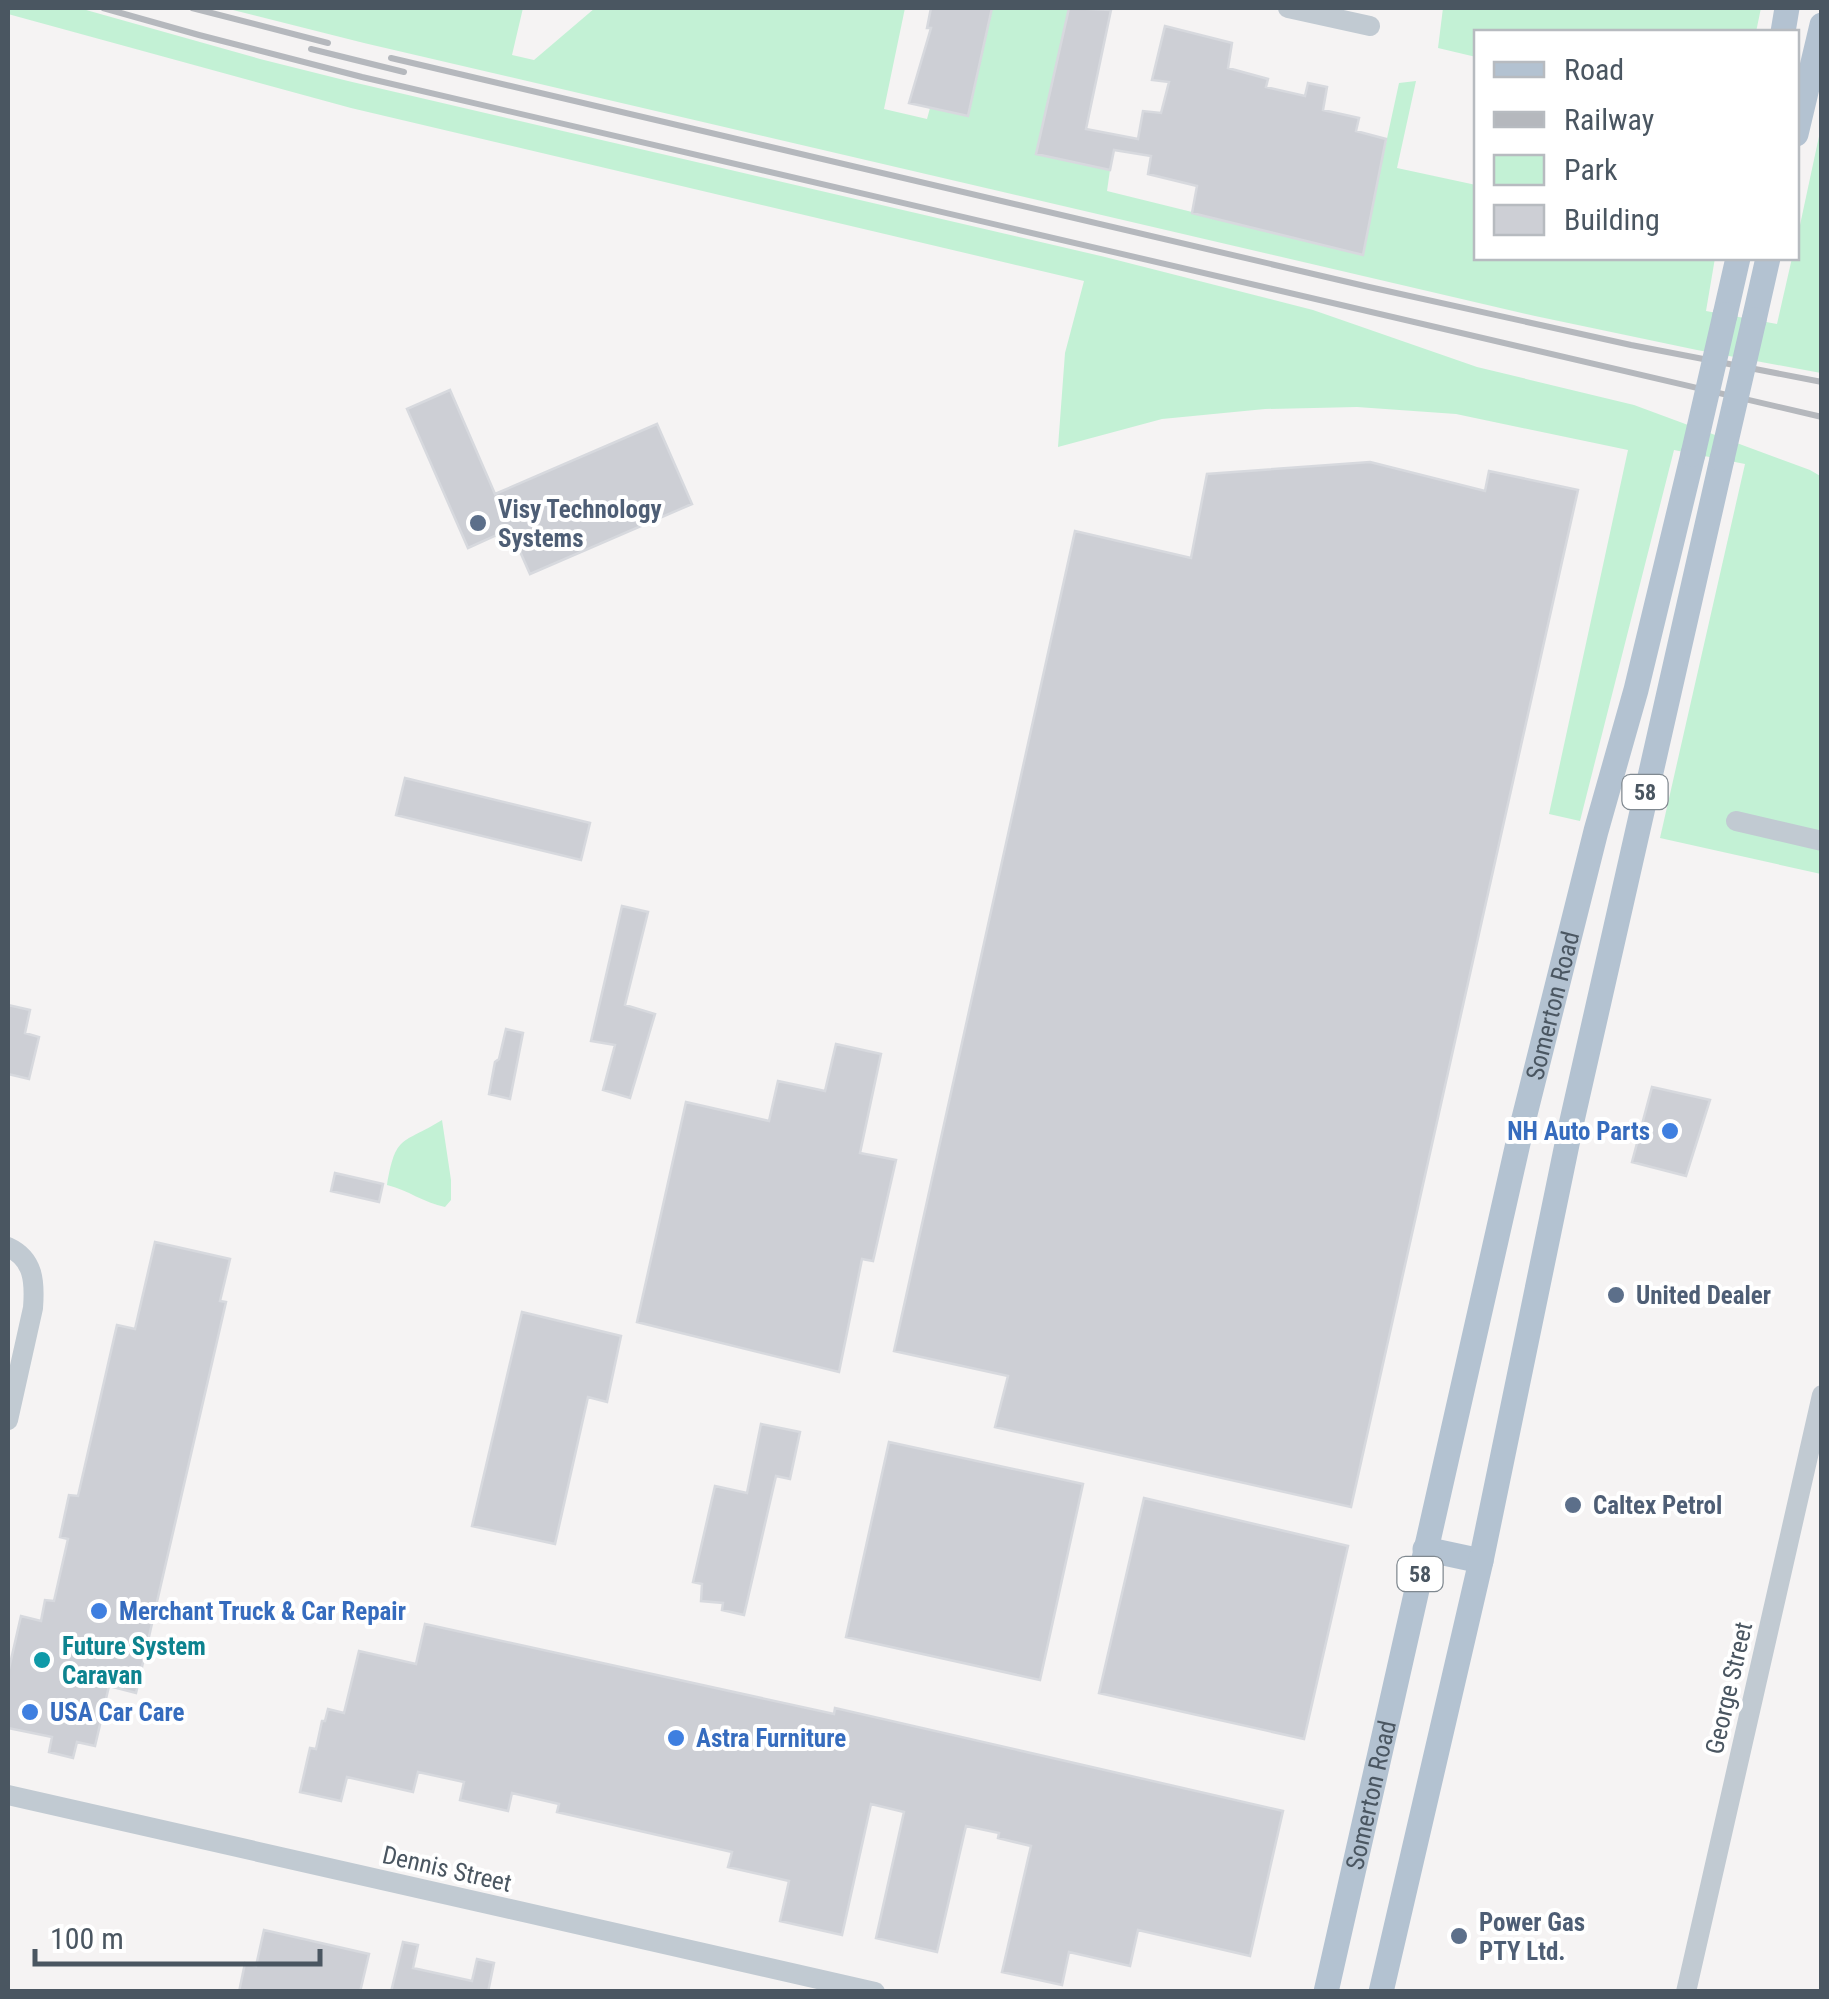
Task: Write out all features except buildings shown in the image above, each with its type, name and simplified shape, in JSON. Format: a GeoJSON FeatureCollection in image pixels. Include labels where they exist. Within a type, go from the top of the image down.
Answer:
{"type":"FeatureCollection","features":[{"type":"Feature","properties":{"kind":"main road"},"geometry":{"type":"LineString","coordinates":[[1799,121],[1822,25]]}},
{"type":"Feature","properties":{"kind":"main road","name":"Somerton Road"},"geometry":{"type":"LineString","coordinates":[[1326,1992],[1520,1130],[1636,690],[1738,260]]}},
{"type":"Feature","properties":{"kind":"main road","name":"Somerton Road"},"geometry":{"type":"LineString","coordinates":[[1381,1992],[1481,1561],[1575,1107],[1768,260]]}},
{"type":"Feature","properties":{"kind":"main road"},"geometry":{"type":"LineString","coordinates":[[1425,1549],[1481,1561]]}},
{"type":"Feature","properties":{"kind":"street"},"geometry":{"type":"LineString","coordinates":[[1288,8],[1370,26]]}},
{"type":"Feature","properties":{"kind":"street"},"geometry":{"type":"LineString","coordinates":[[1736,821],[1822,841]]}},
{"type":"Feature","properties":{"kind":"street"},"geometry":{"type":"LineString","coordinates":[[8,1247],[29,1266],[34,1292],[8,1420]]}},
{"type":"Feature","properties":{"kind":"street","name":"George Street"},"geometry":{"type":"LineString","coordinates":[[1686,1992],[1822,1395]]}},
{"type":"Feature","properties":{"kind":"street","name":"Dennis Street"},"geometry":{"type":"LineString","coordinates":[[8,1794],[875,1992]]}},
{"type":"Feature","properties":{"kind":"green space"},"geometry":{"type":"Polygon","coordinates":[[[8,8],[79,8],[348,81],[1105,257],[1313,310],[1477,367],[1634,405],[1810,470],[1822,477],[1821,874],[1660,838],[1745,464],[1674,450],[1580,821],[1549,814],[1628,450],[1456,414],[1357,407],[1265,409],[1162,419],[1058,447],[1065,353],[1084,281],[351,108],[8,14],[8,8]]]}},
{"type":"Feature","properties":{"kind":"green space"},"geometry":{"type":"Polygon","coordinates":[[[225,8],[523,8],[512,55],[534,60],[595,8],[905,8],[884,109],[927,119],[930,108],[968,115],[992,8],[1069,8],[1036,154],[1110,170],[1107,191],[1362,254],[1399,83],[1416,81],[1397,168],[1474,185],[1474,260],[1715,260],[1706,311],[1777,324],[1792,260],[1799,260],[1799,230],[1821,127],[1821,373],[1535,316],[225,8]]]}},
{"type":"Feature","properties":{"kind":"green space"},"geometry":{"type":"Polygon","coordinates":[[[1443,8],[1761,8],[1756,30],[1474,30],[1474,57],[1438,48],[1443,8]]]}},
{"type":"Feature","properties":{"kind":"green space"},"geometry":{"type":"Polygon","coordinates":[[[442,1120],[451,1180],[451,1200],[445,1207],[387,1185],[402,1143],[442,1120]]]}},
{"type":"Feature","properties":{"kind":"railway"},"geometry":{"type":"LineString","coordinates":[[103,8],[362,77],[1822,417]]}},
{"type":"Feature","properties":{"kind":"railway"},"geometry":{"type":"LineString","coordinates":[[192,8],[328,43]]}},
{"type":"Feature","properties":{"kind":"railway"},"geometry":{"type":"LineString","coordinates":[[311,49],[404,72]]}},
{"type":"Feature","properties":{"kind":"railway"},"geometry":{"type":"LineString","coordinates":[[391,58],[1369,287],[1822,382]]}},
{"type":"Feature","properties":{"kind":"place","name":"Visy Technology Systems"},"geometry":{"type":"Point","coordinates":[478,523]}},
{"type":"Feature","properties":{"kind":"place","name":"NH Auto Parts"},"geometry":{"type":"Point","coordinates":[1670,1131]}},
{"type":"Feature","properties":{"kind":"place","name":"United Dealer"},"geometry":{"type":"Point","coordinates":[1616,1295]}},
{"type":"Feature","properties":{"kind":"place","name":"Caltex Petrol"},"geometry":{"type":"Point","coordinates":[1573,1505]}},
{"type":"Feature","properties":{"kind":"place","name":"Merchant Truck & Car Repair"},"geometry":{"type":"Point","coordinates":[99,1611]}},
{"type":"Feature","properties":{"kind":"place","name":"Future System Caravan"},"geometry":{"type":"Point","coordinates":[42,1660]}},
{"type":"Feature","properties":{"kind":"place","name":"USA Car Care"},"geometry":{"type":"Point","coordinates":[30,1712]}},
{"type":"Feature","properties":{"kind":"place","name":"Astra Furniture"},"geometry":{"type":"Point","coordinates":[676,1738]}},
{"type":"Feature","properties":{"kind":"place","name":"Power Gas PTY Ltd."},"geometry":{"type":"Point","coordinates":[1459,1936]}}]}
